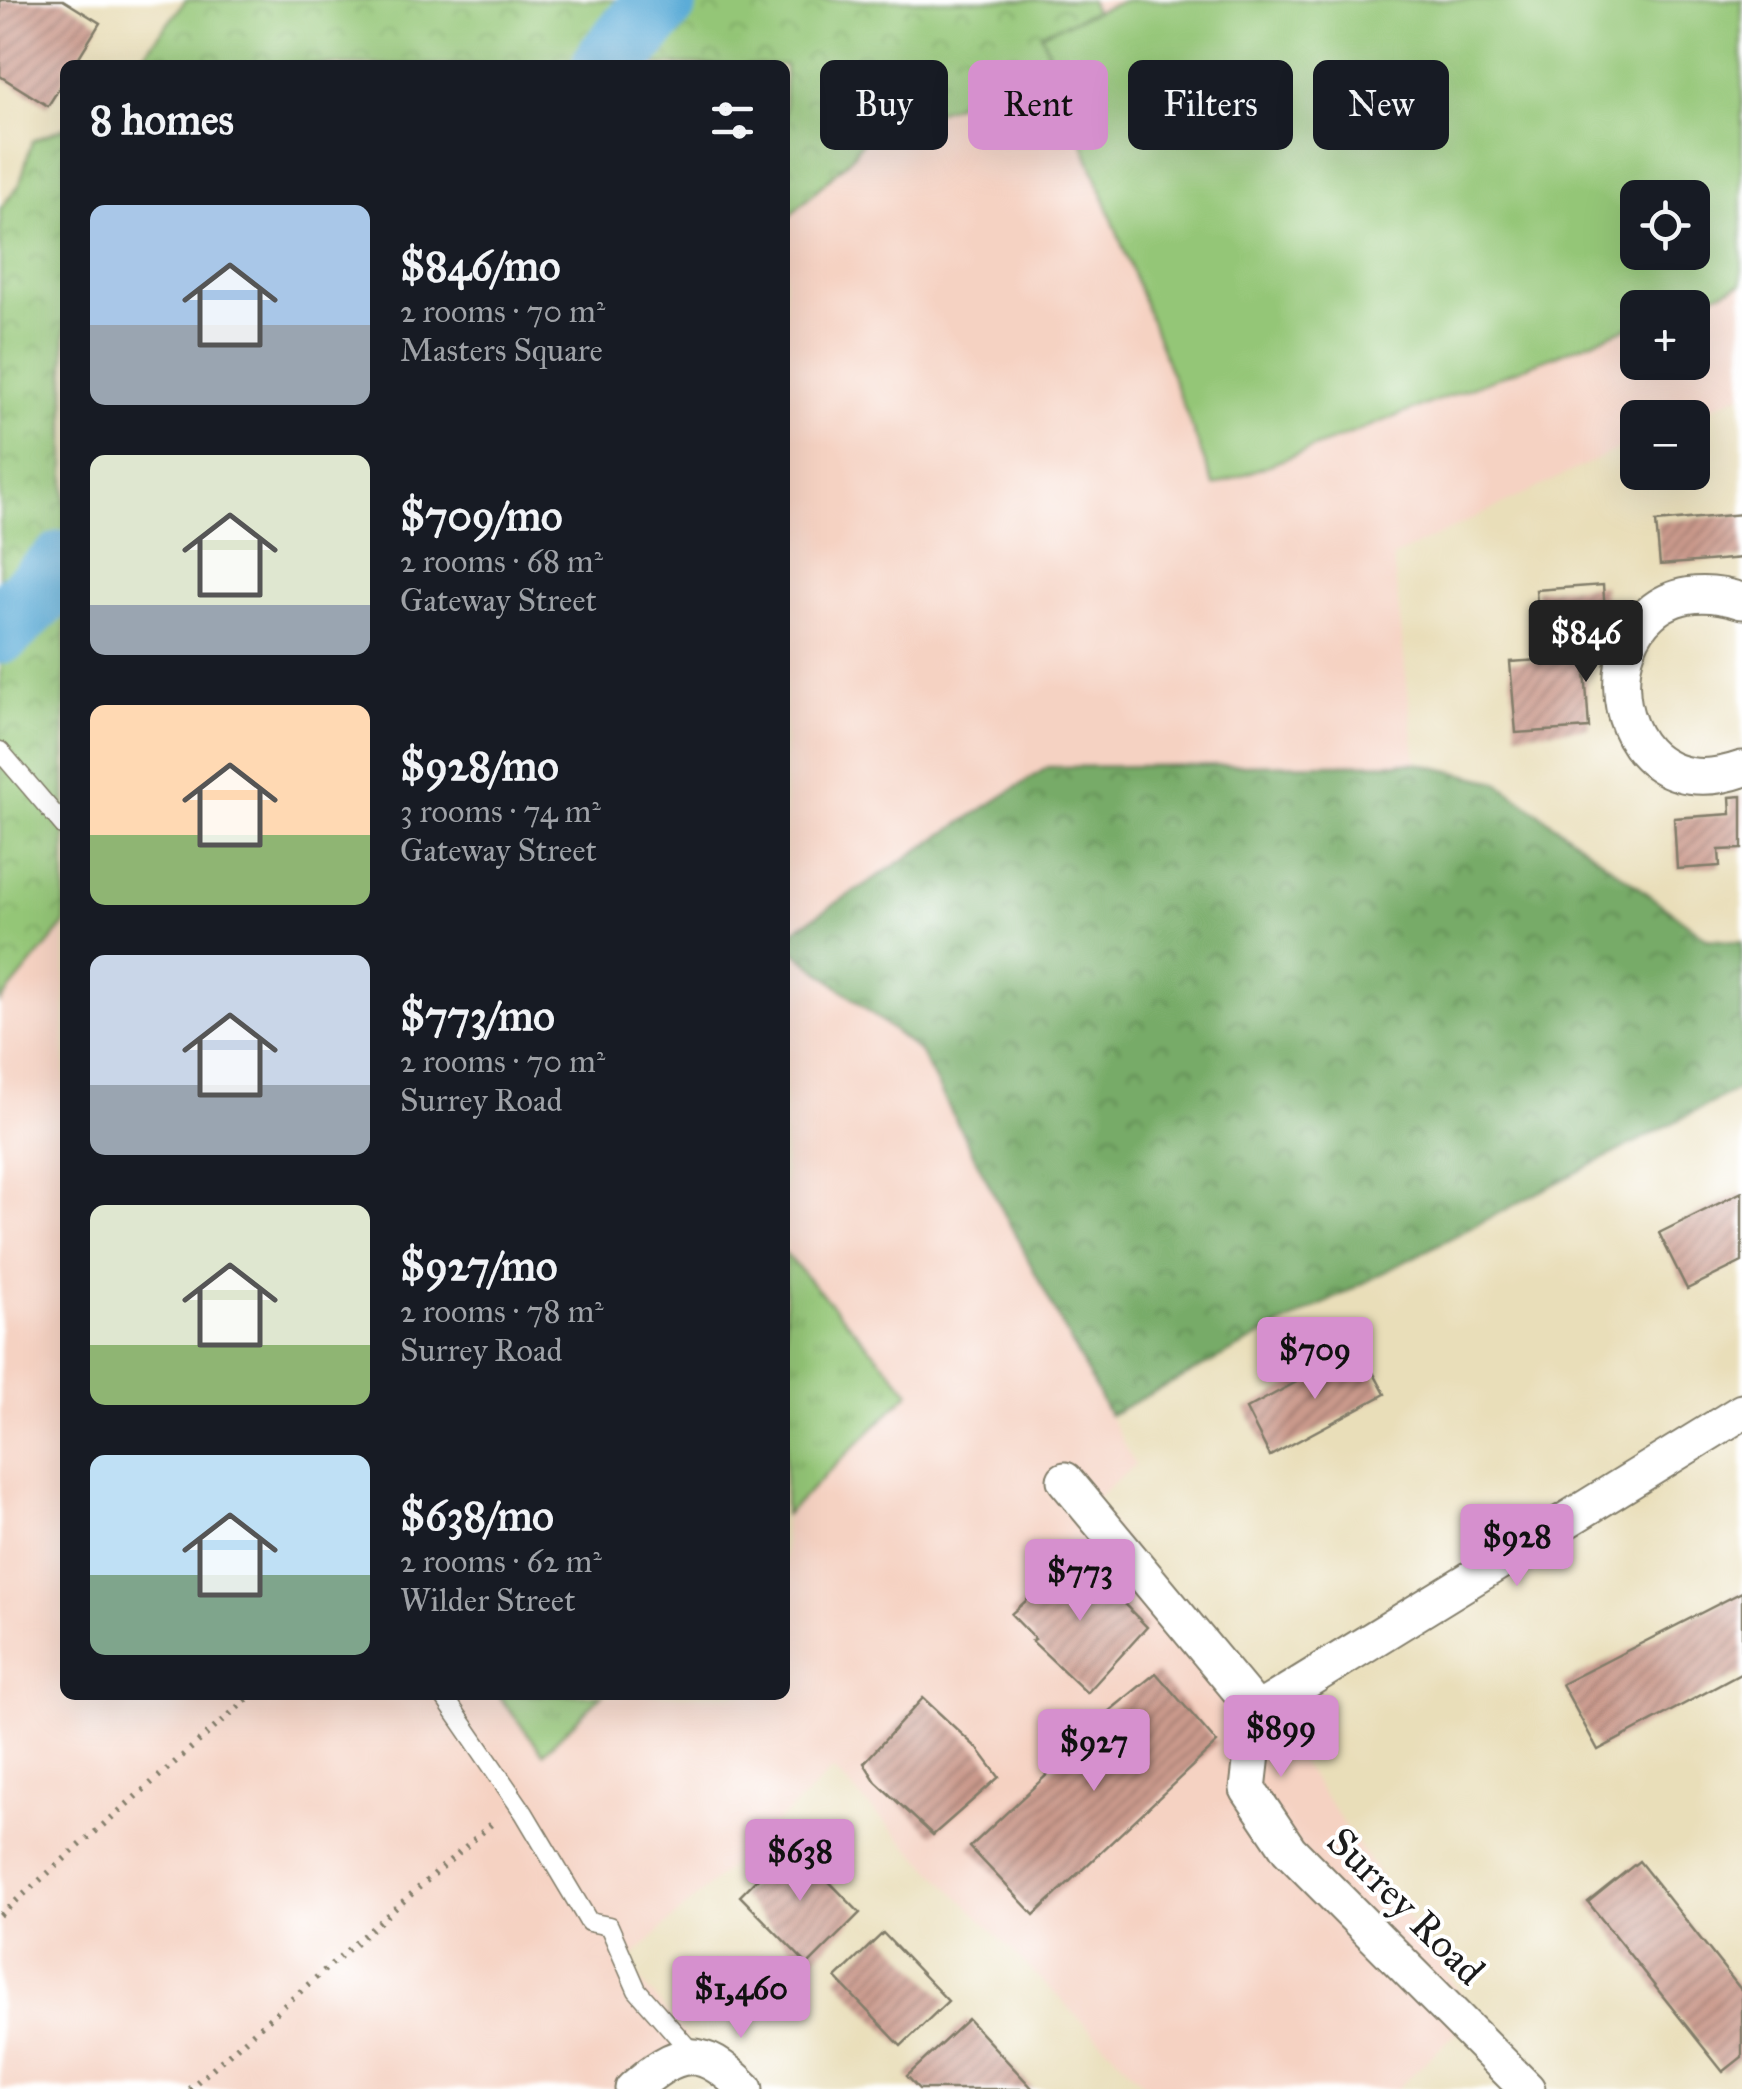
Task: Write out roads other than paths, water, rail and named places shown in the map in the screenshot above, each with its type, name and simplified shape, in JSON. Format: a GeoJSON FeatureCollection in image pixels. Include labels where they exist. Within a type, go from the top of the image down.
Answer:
{"type":"FeatureCollection","features":[{"type":"Feature","properties":{"kind":"street"},"geometry":{"type":"LineString","coordinates":[[1742,601],[1722,594],[1693,595],[1666,604],[1644,622],[1628,645],[1619,672],[1619,700],[1628,727],[1646,750],[1669,767],[1696,775],[1725,775],[1742,769]]}},
{"type":"Feature","properties":{"kind":"street"},"geometry":{"type":"LineString","coordinates":[[1064,1480],[1258,1711],[1742,1412]]}},
{"type":"Feature","properties":{"kind":"street","name":"Surrey Road"},"geometry":{"type":"LineString","coordinates":[[1258,1711],[1248,1788],[1289,1850],[1528,2089]]}},
{"type":"Feature","properties":{"kind":"street"},"geometry":{"type":"LineString","coordinates":[[632,2089],[664,2061],[694,2054],[725,2069],[744,2089]]}},
{"type":"Feature","properties":{"kind":"lane"},"geometry":{"type":"LineString","coordinates":[[0,752],[60,820]]}},
{"type":"Feature","properties":{"kind":"lane"},"geometry":{"type":"LineString","coordinates":[[447,1700],[516,1802],[589,1922],[609,1926],[637,1990],[694,2054]]}},
{"type":"Feature","properties":{"kind":"waterway"},"geometry":{"type":"LineString","coordinates":[[612,60],[662,0]]}},
{"type":"Feature","properties":{"kind":"waterway"},"geometry":{"type":"LineString","coordinates":[[0,628],[60,571]]}}]}
